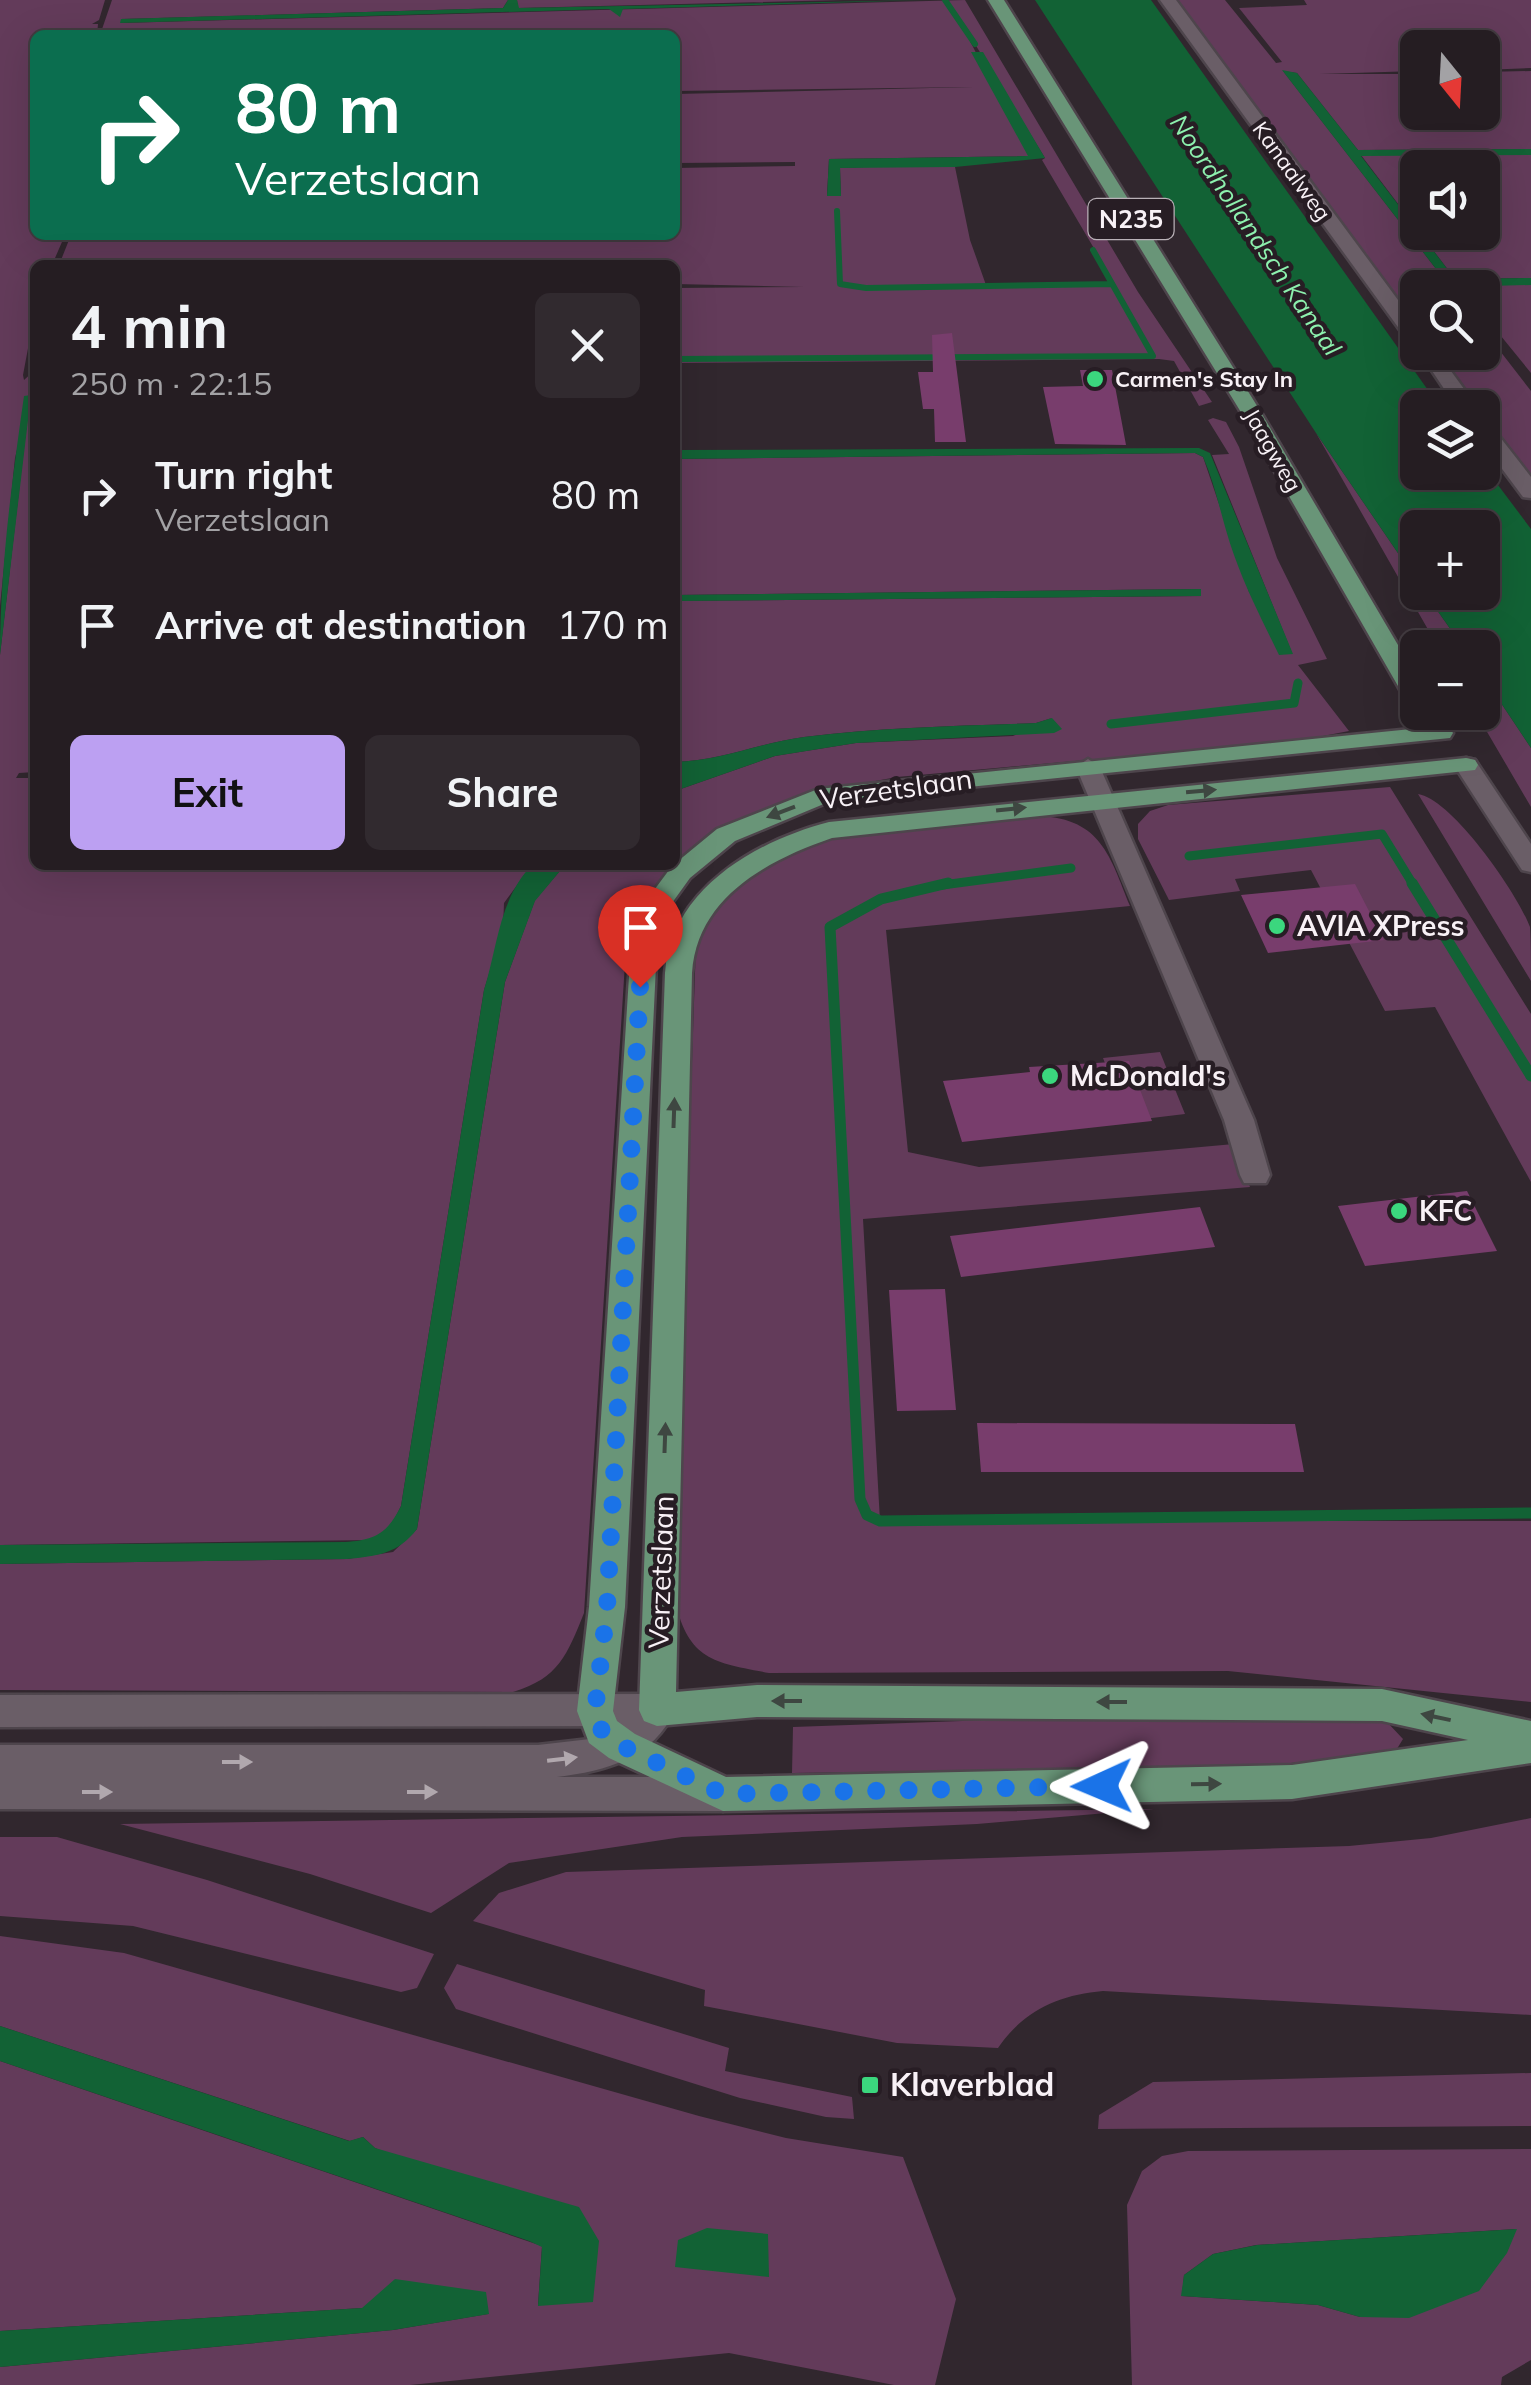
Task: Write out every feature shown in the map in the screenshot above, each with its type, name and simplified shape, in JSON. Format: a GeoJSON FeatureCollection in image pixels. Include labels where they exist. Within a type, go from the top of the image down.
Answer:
{"type":"FeatureCollection","features":[{"type":"Feature","properties":{"kind":"main road","name":"Jaagweg"},"geometry":{"type":"LineString","coordinates":[[996,0],[1249,408],[1400,669]]}},
{"type":"Feature","properties":{"kind":"main road","name":"Verzetslaan"},"geometry":{"type":"LineString","coordinates":[[595,1711],[607,1608],[644,945],[659,900],[681,872],[726,834],[827,794],[1088,767],[1400,726]]}},
{"type":"Feature","properties":{"kind":"main road"},"geometry":{"type":"LineString","coordinates":[[1439,730],[1466,765]]}},
{"type":"Feature","properties":{"kind":"main road","name":"Verzetslaan"},"geometry":{"type":"LineString","coordinates":[[657,1710],[677,1008],[683,941],[718,887],[746,862],[829,830],[1466,765]]}},
{"type":"Feature","properties":{"kind":"main road"},"geometry":{"type":"LineString","coordinates":[[657,1710],[757,1701],[1382,1705],[1531,1737]]}},
{"type":"Feature","properties":{"kind":"main road"},"geometry":{"type":"LineString","coordinates":[[595,1711],[602,1731],[622,1746],[723,1794],[1292,1782],[1531,1747]]}},
{"type":"Feature","properties":{"kind":"street","name":"Kanaalweg"},"geometry":{"type":"LineString","coordinates":[[1168,0],[1400,316]]}},
{"type":"Feature","properties":{"kind":"street"},"geometry":{"type":"LineString","coordinates":[[1500,451],[1531,492]]}},
{"type":"Feature","properties":{"kind":"street"},"geometry":{"type":"LineString","coordinates":[[1466,765],[1531,864]]}},
{"type":"Feature","properties":{"kind":"street"},"geometry":{"type":"LineString","coordinates":[[1088,767],[1239,1120],[1255,1175]]}},
{"type":"Feature","properties":{"kind":"street"},"geometry":{"type":"LineString","coordinates":[[0,1711],[657,1710]]}},
{"type":"Feature","properties":{"kind":"street"},"geometry":{"type":"LineString","coordinates":[[0,1762],[538,1762],[622,1746],[636,1739],[657,1710]]}},
{"type":"Feature","properties":{"kind":"street"},"geometry":{"type":"LineString","coordinates":[[0,1792],[723,1794]]}},
{"type":"Feature","properties":{"kind":"shaded area"},"geometry":{"type":"Polygon","coordinates":[[[0,0],[105,0],[99,20],[92,24],[98,24],[97,30],[30,30],[30,240],[63,240],[54,260],[30,260],[30,338],[23,375],[24,380],[30,375],[30,396],[15,458],[0,606],[0,0]]]}},
{"type":"Feature","properties":{"kind":"shaded area"},"geometry":{"type":"Polygon","coordinates":[[[112,0],[508,0],[503,8],[122,19],[121,23],[965,0],[1138,292],[1212,402],[1199,406],[1174,361],[1159,359],[680,363],[680,288],[804,287],[680,284],[680,260],[61,260],[69,240],[680,240],[680,168],[795,166],[795,162],[680,163],[680,94],[973,87],[680,91],[680,30],[102,30],[112,0]],[[954,10],[1029,156],[829,159],[827,195],[841,196],[840,168],[947,164],[955,167],[970,240],[986,285],[1115,284],[1042,160],[1045,158],[954,10]]]}},
{"type":"Feature","properties":{"kind":"shaded area"},"geometry":{"type":"Polygon","coordinates":[[[517,0],[844,0],[518,8],[517,0]]]}},
{"type":"Feature","properties":{"kind":"shaded area"},"geometry":{"type":"Polygon","coordinates":[[[1177,0],[1225,0],[1276,63],[1282,62],[1239,8],[1307,5],[1304,0],[1531,0],[1531,68],[1500,69],[1500,30],[1400,30],[1400,72],[1320,74],[1400,74],[1400,130],[1500,130],[1500,72],[1531,71],[1531,149],[1358,150],[1297,73],[1283,71],[1400,222],[1400,250],[1421,250],[1437,270],[1400,270],[1400,305],[1177,0]]]}},
{"type":"Feature","properties":{"kind":"shaded area"},"geometry":{"type":"Polygon","coordinates":[[[1361,155],[1400,155],[1400,206],[1361,155]]]}},
{"type":"Feature","properties":{"kind":"shaded area"},"geometry":{"type":"Polygon","coordinates":[[[1500,155],[1531,155],[1531,278],[1500,278],[1500,270],[1448,270],[1433,250],[1500,250],[1500,155]]]}},
{"type":"Feature","properties":{"kind":"shaded area"},"geometry":{"type":"Polygon","coordinates":[[[1500,285],[1531,285],[1531,373],[1500,335],[1500,285]]]}},
{"type":"Feature","properties":{"kind":"shaded area"},"geometry":{"type":"Polygon","coordinates":[[[1500,351],[1531,391],[1531,478],[1500,437],[1500,390],[1464,390],[1449,370],[1500,370],[1500,351]]]}},
{"type":"Feature","properties":{"kind":"shaded area"},"geometry":{"type":"Polygon","coordinates":[[[30,396],[30,772],[19,773],[16,778],[30,778],[30,870],[528,870],[504,903],[503,929],[484,990],[401,1506],[392,1524],[375,1540],[0,1545],[0,655],[30,396]]]}},
{"type":"Feature","properties":{"kind":"shaded area"},"geometry":{"type":"Polygon","coordinates":[[[1208,420],[1226,422],[1239,447],[1277,558],[1327,659],[1298,665],[1349,731],[1297,741],[897,777],[821,791],[720,828],[680,864],[680,789],[775,756],[856,743],[1013,736],[1052,718],[1036,723],[833,734],[680,762],[680,601],[1201,596],[1200,589],[680,595],[680,459],[1195,453],[1203,457],[1249,592],[1292,653],[1212,455],[1229,454],[1208,420]]]}},
{"type":"Feature","properties":{"kind":"shaded area"},"geometry":{"type":"Polygon","coordinates":[[[1316,433],[1400,556],[1400,580],[1316,433]]]}},
{"type":"Feature","properties":{"kind":"shaded area"},"geometry":{"type":"Polygon","coordinates":[[[1417,610],[1437,610],[1451,630],[1428,630],[1417,610]]]}},
{"type":"Feature","properties":{"kind":"shaded area"},"geometry":{"type":"Polygon","coordinates":[[[1500,702],[1531,748],[1531,807],[1486,730],[1500,730],[1500,702]]]}},
{"type":"Feature","properties":{"kind":"shaded area"},"geometry":{"type":"Polygon","coordinates":[[[1390,787],[1531,1014],[1531,1182],[1435,1007],[1385,1011],[1311,870],[1235,879],[1240,891],[1169,900],[1138,839],[1138,824],[1150,811],[1168,805],[1390,787]]]}},
{"type":"Feature","properties":{"kind":"shaded area"},"geometry":{"type":"Polygon","coordinates":[[[1418,794],[1448,812],[1482,850],[1512,893],[1530,927],[1531,981],[1418,794]]]}},
{"type":"Feature","properties":{"kind":"shaded area"},"geometry":{"type":"Polygon","coordinates":[[[1040,816],[1077,824],[1100,843],[1130,906],[886,930],[908,1152],[979,1167],[1234,1144],[1250,1187],[863,1219],[880,1521],[1531,1521],[1531,1702],[1228,1671],[769,1673],[717,1660],[705,1654],[686,1633],[674,1597],[696,943],[724,901],[759,871],[800,850],[846,836],[894,828],[1040,816]]]}},
{"type":"Feature","properties":{"kind":"shaded area"},"geometry":{"type":"Polygon","coordinates":[[[561,870],[673,870],[642,908],[626,947],[584,1613],[566,1653],[541,1680],[513,1692],[0,1690],[0,1564],[347,1559],[393,1552],[417,1529],[505,982],[535,900],[561,870]]]}},
{"type":"Feature","properties":{"kind":"shaded area"},"geometry":{"type":"Polygon","coordinates":[[[1160,1052],[1185,1114],[1127,1121],[1103,1058],[1160,1052]]]}},
{"type":"Feature","properties":{"kind":"shaded area"},"geometry":{"type":"Polygon","coordinates":[[[1078,1717],[1387,1722],[1403,1739],[1395,1752],[1253,1767],[792,1773],[793,1727],[1078,1717]]]}},
{"type":"Feature","properties":{"kind":"shaded area"},"geometry":{"type":"Polygon","coordinates":[[[1154,1809],[977,1824],[682,1837],[509,1863],[431,1913],[310,1874],[120,1824],[1154,1809]]]}},
{"type":"Feature","properties":{"kind":"shaded area"},"geometry":{"type":"Polygon","coordinates":[[[1531,1818],[1531,2015],[1103,1991],[1072,1996],[1031,2014],[998,2048],[897,2043],[704,2006],[705,1990],[473,1921],[499,1893],[566,1872],[1349,1846],[1431,1838],[1531,1818]]]}},
{"type":"Feature","properties":{"kind":"shaded area"},"geometry":{"type":"Polygon","coordinates":[[[0,1837],[57,1837],[207,1880],[434,1954],[417,1988],[401,1992],[133,1926],[0,1916],[0,1837]]]}},
{"type":"Feature","properties":{"kind":"shaded area"},"geometry":{"type":"Polygon","coordinates":[[[0,1936],[124,1953],[699,2116],[786,2138],[903,2157],[956,2299],[935,2385],[894,2385],[729,2353],[410,2385],[0,2385],[0,2367],[393,2330],[488,2314],[362,2308],[0,2331],[0,2061],[542,2246],[538,2305],[599,2241],[375,2148],[363,2137],[350,2141],[0,2026],[0,1936]]]}},
{"type":"Feature","properties":{"kind":"shaded area"},"geometry":{"type":"Polygon","coordinates":[[[457,1964],[729,2048],[725,2071],[852,2097],[854,2119],[826,2117],[740,2098],[456,2009],[444,1988],[457,1964]]]}},
{"type":"Feature","properties":{"kind":"shaded area"},"geometry":{"type":"Polygon","coordinates":[[[1531,2073],[1531,2126],[1098,2129],[1099,2115],[1153,2082],[1531,2073]]]}},
{"type":"Feature","properties":{"kind":"shaded area"},"geometry":{"type":"Polygon","coordinates":[[[1531,2149],[1531,2360],[1502,2377],[1501,2385],[1132,2385],[1127,2205],[1142,2171],[1162,2156],[1188,2151],[1531,2149]],[[1516,2229],[1256,2245],[1213,2254],[1184,2275],[1182,2296],[1318,2305],[1360,2317],[1516,2229]]]}},
{"type":"Feature","properties":{"kind":"water"},"geometry":{"type":"Polygon","coordinates":[[[508,0],[517,0],[519,8],[925,0],[623,9],[620,17],[609,9],[120,23],[121,19],[503,8],[508,0]]]}},
{"type":"Feature","properties":{"kind":"water","name":"Noordhollandsch Kanaal"},"geometry":{"type":"Polygon","coordinates":[[[1035,0],[1151,0],[1400,351],[1400,370],[1414,370],[1428,390],[1400,390],[1400,490],[1500,488],[1531,529],[1531,748],[1500,702],[1500,630],[1451,630],[1437,610],[1500,610],[1500,510],[1400,510],[1400,556],[1035,0]]]}},
{"type":"Feature","properties":{"kind":"water"},"geometry":{"type":"Polygon","coordinates":[[[971,52],[983,52],[1045,158],[955,167],[840,168],[841,196],[827,196],[829,159],[1028,156],[971,52]]]}},
{"type":"Feature","properties":{"kind":"water"},"geometry":{"type":"Polygon","coordinates":[[[1282,70],[1297,73],[1358,150],[1531,149],[1531,155],[1500,155],[1500,150],[1400,150],[1400,156],[1361,156],[1400,207],[1400,222],[1282,70]]]}},
{"type":"Feature","properties":{"kind":"water"},"geometry":{"type":"Polygon","coordinates":[[[1421,250],[1433,250],[1448,270],[1437,270],[1421,250]]]}},
{"type":"Feature","properties":{"kind":"water"},"geometry":{"type":"Polygon","coordinates":[[[1500,278],[1531,278],[1531,285],[1500,286],[1500,278]]]}},
{"type":"Feature","properties":{"kind":"water"},"geometry":{"type":"Polygon","coordinates":[[[30,395],[30,403],[0,655],[11,492],[24,396],[30,395]]]}},
{"type":"Feature","properties":{"kind":"water"},"geometry":{"type":"Polygon","coordinates":[[[1199,448],[1210,453],[1293,654],[1279,655],[1234,555],[1203,457],[1195,453],[680,459],[680,450],[1199,448]]]}},
{"type":"Feature","properties":{"kind":"water"},"geometry":{"type":"Polygon","coordinates":[[[1201,589],[1201,596],[680,601],[680,595],[1201,589]]]}},
{"type":"Feature","properties":{"kind":"water"},"geometry":{"type":"Polygon","coordinates":[[[1052,718],[1062,729],[1054,733],[856,743],[775,756],[680,789],[680,762],[708,759],[787,740],[891,729],[1036,723],[1052,718]]]}},
{"type":"Feature","properties":{"kind":"water"},"geometry":{"type":"Polygon","coordinates":[[[528,870],[561,870],[535,901],[505,982],[417,1529],[402,1544],[386,1552],[347,1559],[0,1564],[0,1545],[345,1542],[372,1537],[391,1523],[401,1506],[484,990],[501,923],[528,870]]]}},
{"type":"Feature","properties":{"kind":"water"},"geometry":{"type":"Polygon","coordinates":[[[0,2026],[349,2141],[363,2137],[375,2148],[579,2207],[599,2241],[593,2302],[538,2306],[542,2247],[529,2241],[0,2061],[0,2026]]]}},
{"type":"Feature","properties":{"kind":"water"},"geometry":{"type":"Polygon","coordinates":[[[707,2228],[768,2234],[769,2277],[675,2267],[678,2240],[707,2228]]]}},
{"type":"Feature","properties":{"kind":"water"},"geometry":{"type":"Polygon","coordinates":[[[1517,2229],[1507,2253],[1479,2291],[1409,2318],[1360,2317],[1318,2305],[1181,2296],[1184,2275],[1213,2254],[1257,2245],[1517,2229]]]}},
{"type":"Feature","properties":{"kind":"water"},"geometry":{"type":"Polygon","coordinates":[[[395,2279],[486,2292],[489,2314],[393,2330],[0,2367],[0,2331],[362,2308],[395,2279]]]}},
{"type":"Feature","properties":{"kind":"building"},"geometry":{"type":"Polygon","coordinates":[[[952,333],[966,442],[935,442],[934,409],[923,409],[918,372],[933,372],[932,335],[952,333]]]}},
{"type":"Feature","properties":{"kind":"building"},"geometry":{"type":"Polygon","coordinates":[[[1080,370],[1112,370],[1126,445],[1055,444],[1043,387],[1083,386],[1080,370]]]}},
{"type":"Feature","properties":{"kind":"building"},"geometry":{"type":"Polygon","coordinates":[[[1355,884],[1384,940],[1268,953],[1241,895],[1355,884]]]}},
{"type":"Feature","properties":{"kind":"building"},"geometry":{"type":"Polygon","coordinates":[[[1129,1061],[1152,1121],[962,1142],[943,1081],[1030,1072],[1029,1067],[1129,1061]]]}},
{"type":"Feature","properties":{"kind":"building"},"geometry":{"type":"Polygon","coordinates":[[[1467,1191],[1497,1251],[1365,1266],[1338,1206],[1467,1191]]]}},
{"type":"Feature","properties":{"kind":"building"},"geometry":{"type":"Polygon","coordinates":[[[1200,1207],[1215,1247],[961,1277],[950,1236],[1200,1207]]]}},
{"type":"Feature","properties":{"kind":"building"},"geometry":{"type":"Polygon","coordinates":[[[945,1289],[956,1410],[897,1411],[889,1290],[945,1289]]]}},
{"type":"Feature","properties":{"kind":"building"},"geometry":{"type":"Polygon","coordinates":[[[977,1423],[1295,1424],[1304,1472],[981,1472],[977,1423]]]}},
{"type":"Feature","properties":{"kind":"waterway"},"geometry":{"type":"LineString","coordinates":[[945,0],[975,44]]}},
{"type":"Feature","properties":{"kind":"waterway"},"geometry":{"type":"LineString","coordinates":[[837,211],[840,284],[866,288],[1112,284]]}},
{"type":"Feature","properties":{"kind":"waterway"},"geometry":{"type":"LineString","coordinates":[[680,359],[1153,356],[1093,250]]}},
{"type":"Feature","properties":{"kind":"waterway"},"geometry":{"type":"LineString","coordinates":[[1111,724],[1294,703],[1298,683]]}},
{"type":"Feature","properties":{"kind":"waterway"},"geometry":{"type":"LineString","coordinates":[[1189,856],[1382,834],[1414,886]]}},
{"type":"Feature","properties":{"kind":"waterway"},"geometry":{"type":"LineString","coordinates":[[936,886],[1071,868]]}},
{"type":"Feature","properties":{"kind":"waterway"},"geometry":{"type":"LineString","coordinates":[[936,886],[948,883]]}},
{"type":"Feature","properties":{"kind":"waterway"},"geometry":{"type":"LineString","coordinates":[[1412,883],[1531,1076]]}},
{"type":"Feature","properties":{"kind":"waterway"},"geometry":{"type":"LineString","coordinates":[[936,886],[881,899],[830,927],[860,1499],[867,1515],[880,1521],[1531,1513]]}},
{"type":"Feature","properties":{"kind":"place","name":"Carmen's Stay In"},"geometry":{"type":"Point","coordinates":[1095,379]}},
{"type":"Feature","properties":{"kind":"place","name":"AVIA XPress"},"geometry":{"type":"Point","coordinates":[1277,926]}},
{"type":"Feature","properties":{"kind":"place","name":"McDonald's"},"geometry":{"type":"Point","coordinates":[1050,1076]}},
{"type":"Feature","properties":{"kind":"place","name":"KFC"},"geometry":{"type":"Point","coordinates":[1399,1211]}},
{"type":"Feature","properties":{"kind":"place","name":"Klaverblad"},"geometry":{"type":"Point","coordinates":[870,2085]}},
{"type":"Feature","properties":{"kind":"route"},"geometry":{"type":"LineString","coordinates":[[640,987],[607,1608],[595,1711],[602,1731],[622,1746],[723,1794],[1102,1786]]}}]}
